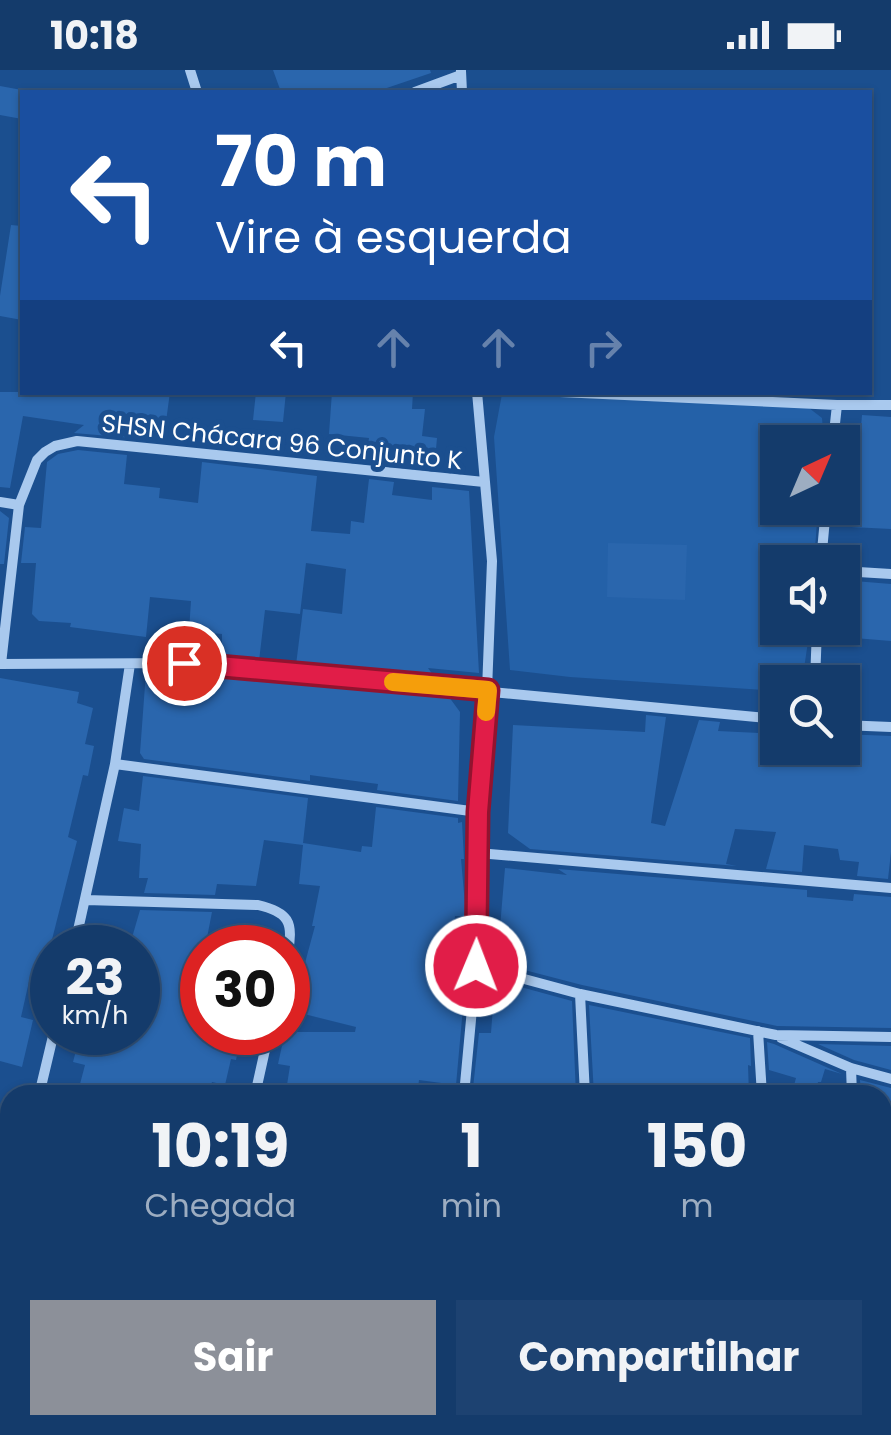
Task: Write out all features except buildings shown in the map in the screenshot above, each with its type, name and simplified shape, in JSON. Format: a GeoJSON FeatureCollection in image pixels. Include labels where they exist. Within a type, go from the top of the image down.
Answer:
{"type":"FeatureCollection","features":[{"type":"Feature","properties":{"kind":"street"},"geometry":{"type":"LineString","coordinates":[[420,90],[461,72]]}},
{"type":"Feature","properties":{"kind":"street"},"geometry":{"type":"LineString","coordinates":[[465,1085],[476,966],[478,812],[488,690],[492,561],[476,395]]}},
{"type":"Feature","properties":{"kind":"street"},"geometry":{"type":"LineString","coordinates":[[624,395],[891,404]]}},
{"type":"Feature","properties":{"kind":"street"},"geometry":{"type":"LineString","coordinates":[[834,425],[836,405]]}},
{"type":"Feature","properties":{"kind":"street","name":"SHSN Chácara 96 Conjunto K"},"geometry":{"type":"LineString","coordinates":[[18,505],[37,460],[56,446],[77,441],[484,482]]}},
{"type":"Feature","properties":{"kind":"street"},"geometry":{"type":"LineString","coordinates":[[0,502],[18,505],[1,664],[184,663],[760,717]]}},
{"type":"Feature","properties":{"kind":"street"},"geometry":{"type":"LineString","coordinates":[[860,572],[891,574]]}},
{"type":"Feature","properties":{"kind":"street"},"geometry":{"type":"LineString","coordinates":[[80,925],[115,764],[130,664]]}},
{"type":"Feature","properties":{"kind":"street"},"geometry":{"type":"LineString","coordinates":[[860,725],[891,727]]}},
{"type":"Feature","properties":{"kind":"street"},"geometry":{"type":"LineString","coordinates":[[115,764],[478,812]]}},
{"type":"Feature","properties":{"kind":"street"},"geometry":{"type":"LineString","coordinates":[[478,854],[891,888]]}},
{"type":"Feature","properties":{"kind":"street"},"geometry":{"type":"LineString","coordinates":[[86,900],[258,906],[280,912],[289,925]]}},
{"type":"Feature","properties":{"kind":"street"},"geometry":{"type":"LineString","coordinates":[[476,966],[580,994],[776,1035],[851,1068],[891,1079]]}},
{"type":"Feature","properties":{"kind":"street"},"geometry":{"type":"LineString","coordinates":[[580,994],[585,1085]]}},
{"type":"Feature","properties":{"kind":"street"},"geometry":{"type":"LineString","coordinates":[[758,1031],[761,1085]]}},
{"type":"Feature","properties":{"kind":"street"},"geometry":{"type":"LineString","coordinates":[[776,1035],[891,1037]]}},
{"type":"Feature","properties":{"kind":"street"},"geometry":{"type":"LineString","coordinates":[[41,1085],[49,1055]]}},
{"type":"Feature","properties":{"kind":"street"},"geometry":{"type":"LineString","coordinates":[[257,1085],[264,1055]]}},
{"type":"Feature","properties":{"kind":"street"},"geometry":{"type":"LineString","coordinates":[[851,1068],[852,1085]]}},
{"type":"Feature","properties":{"kind":"shaded area"},"geometry":{"type":"Polygon","coordinates":[[[502,395],[659,397],[809,408],[822,418],[823,425],[760,425],[760,525],[817,525],[815,545],[760,545],[760,645],[807,645],[805,665],[760,665],[760,690],[510,670],[494,437],[502,395]]]}},
{"type":"Feature","properties":{"kind":"slow traffic"},"geometry":{"type":"LineString","coordinates":[[393,682],[488,690],[486,712]]}},
{"type":"Feature","properties":{"kind":"route"},"geometry":{"type":"LineString","coordinates":[[184,663],[488,690],[478,812],[476,966]]}}]}
